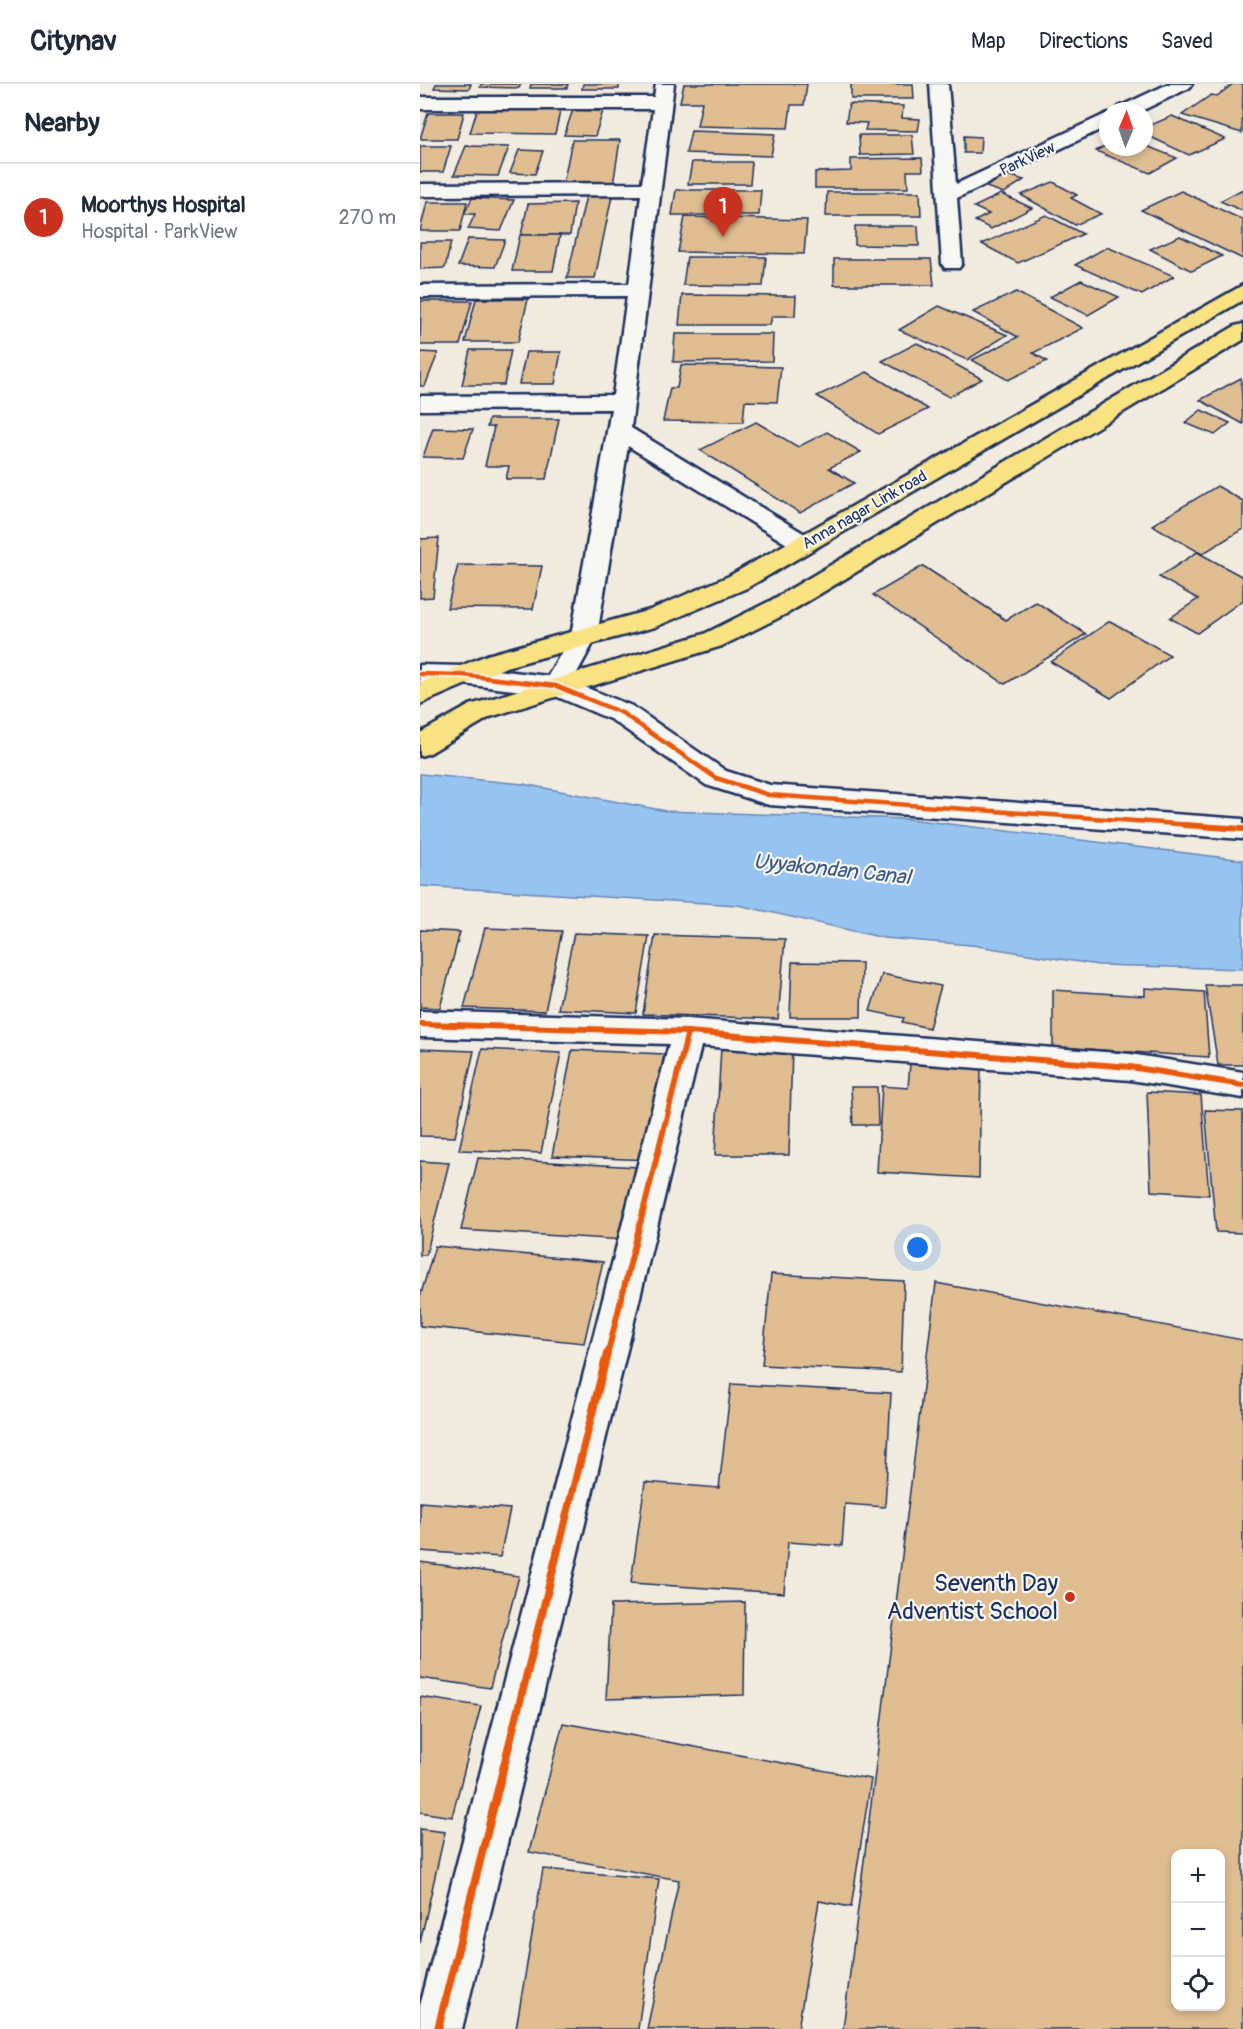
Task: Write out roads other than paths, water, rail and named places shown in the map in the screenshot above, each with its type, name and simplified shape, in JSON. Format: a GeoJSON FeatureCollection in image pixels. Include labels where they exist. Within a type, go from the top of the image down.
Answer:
{"type":"FeatureCollection","features":[{"type":"Feature","properties":{"kind":"main road","name":"Anna nagar Link road"},"geometry":{"type":"LineString","coordinates":[[420,695],[504,658],[673,611],[738,582],[1243,291]]}},
{"type":"Feature","properties":{"kind":"main road"},"geometry":{"type":"LineString","coordinates":[[420,746],[480,711],[556,686],[650,661],[712,640],[779,607],[1243,331]]}},
{"type":"Feature","properties":{"kind":"street"},"geometry":{"type":"LineString","coordinates":[[939,84],[952,264]]}},
{"type":"Feature","properties":{"kind":"street"},"geometry":{"type":"LineString","coordinates":[[1145,102],[1183,84]]}},
{"type":"Feature","properties":{"kind":"street"},"geometry":{"type":"LineString","coordinates":[[420,103],[664,94],[624,402],[584,636],[556,686]]}},
{"type":"Feature","properties":{"kind":"street","name":"ParkView"},"geometry":{"type":"LineString","coordinates":[[946,196],[1099,123]]}},
{"type":"Feature","properties":{"kind":"street"},"geometry":{"type":"LineString","coordinates":[[420,190],[652,189]]}},
{"type":"Feature","properties":{"kind":"street"},"geometry":{"type":"LineString","coordinates":[[420,291],[638,290]]}},
{"type":"Feature","properties":{"kind":"street"},"geometry":{"type":"LineString","coordinates":[[420,403],[624,402]]}},
{"type":"Feature","properties":{"kind":"street"},"geometry":{"type":"LineString","coordinates":[[619,429],[804,544]]}},
{"type":"Feature","properties":{"kind":"street","name":"Anna nagar Link road"},"geometry":{"type":"LineString","coordinates":[[420,674],[463,675],[556,686],[622,713],[716,778],[769,795],[1243,829]]}},
{"type":"Feature","properties":{"kind":"street"},"geometry":{"type":"LineString","coordinates":[[420,1024],[688,1032],[1130,1067],[1243,1085]]}},
{"type":"Feature","properties":{"kind":"street"},"geometry":{"type":"LineString","coordinates":[[438,2029],[688,1032]]}},
{"type":"Feature","properties":{"kind":"water","name":"Uyyakondan Canal"},"geometry":{"type":"Polygon","coordinates":[[[420,774],[523,784],[666,811],[909,819],[1243,860],[1243,969],[1098,965],[971,945],[884,938],[738,905],[420,886],[420,774]]]}},
{"type":"Feature","properties":{"kind":"place","name":"Moorthys Hospital"},"geometry":{"type":"Point","coordinates":[723,237]}},
{"type":"Feature","properties":{"kind":"place","name":"Seventh Day Adventist School"},"geometry":{"type":"Point","coordinates":[1070,1597]}}]}
